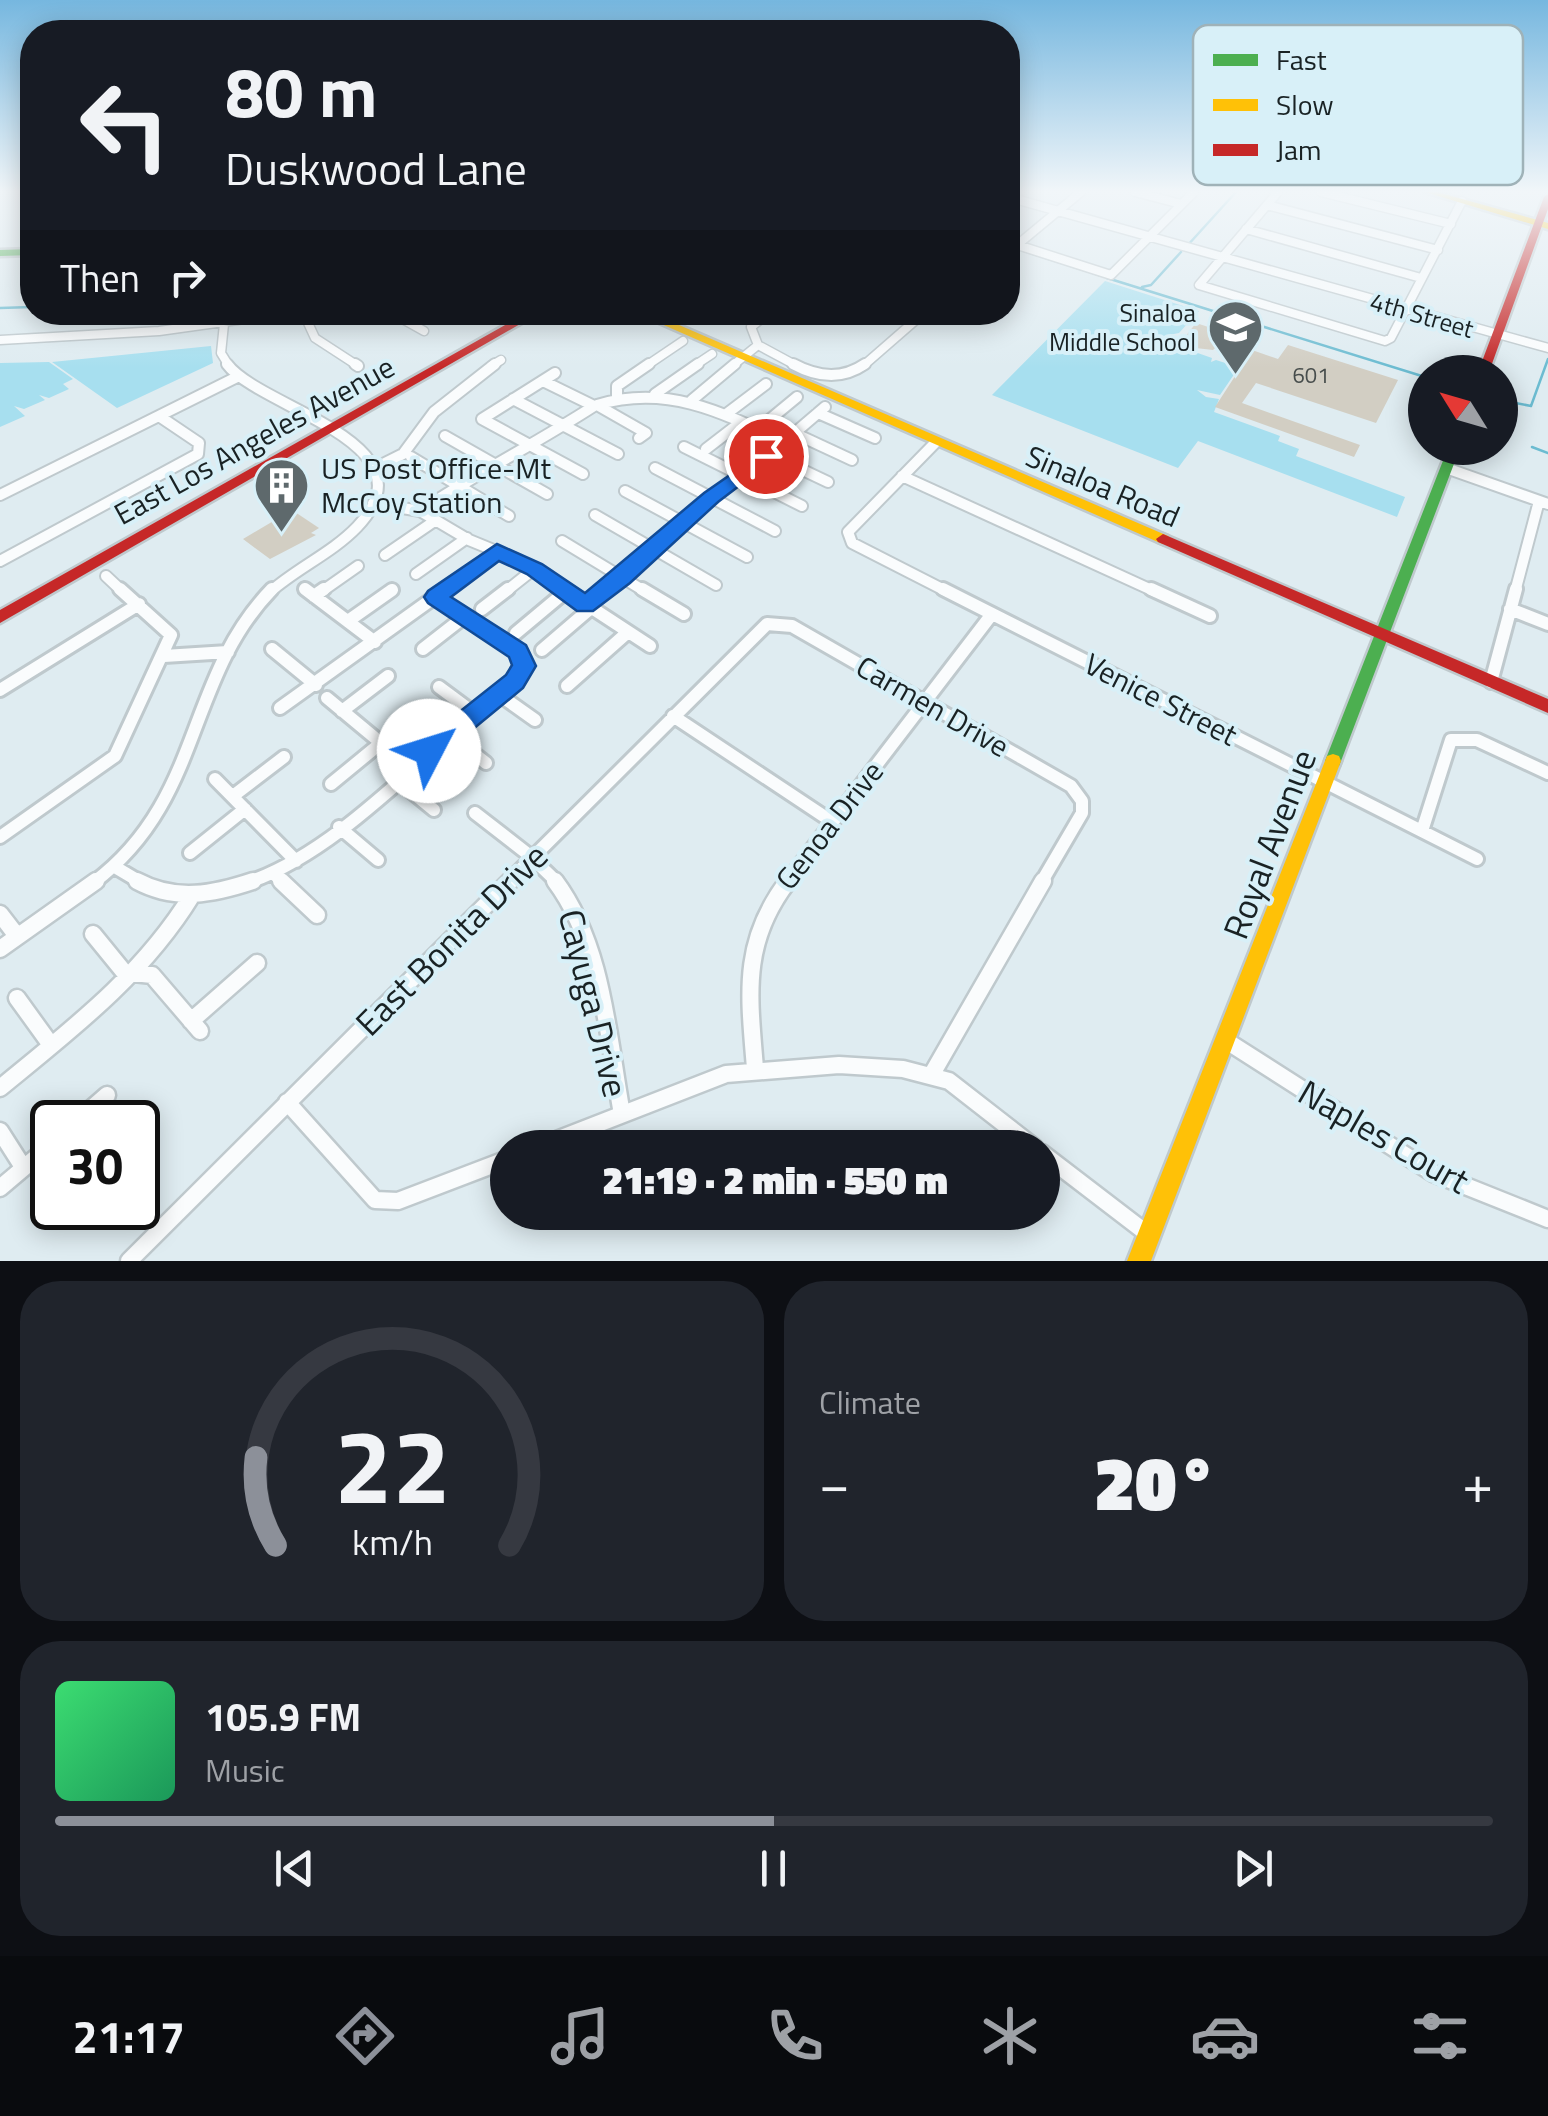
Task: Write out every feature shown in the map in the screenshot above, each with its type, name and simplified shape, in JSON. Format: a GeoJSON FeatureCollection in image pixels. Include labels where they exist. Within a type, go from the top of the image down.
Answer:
{"type":"FeatureCollection","features":[{"type":"Feature","properties":{"kind":"main road"},"geometry":{"type":"LineString","coordinates":[[1489,355],[1531,251]]}},
{"type":"Feature","properties":{"kind":"main road","name":"East Los Angeles Avenue"},"geometry":{"type":"LineString","coordinates":[[0,617],[496,325]]}},
{"type":"Feature","properties":{"kind":"main road","name":"East Los Angeles Avenue"},"geometry":{"type":"LineString","coordinates":[[0,604],[512,325]]}},
{"type":"Feature","properties":{"kind":"main road","name":"Sinaloa Road"},"geometry":{"type":"LineString","coordinates":[[670,325],[1548,706]]}},
{"type":"Feature","properties":{"kind":"main road","name":"Royal Avenue"},"geometry":{"type":"LineString","coordinates":[[1139,1261],[1447,465]]}},
{"type":"Feature","properties":{"kind":"street"},"geometry":{"type":"LineString","coordinates":[[1034,251],[1112,275],[1135,251]]}},
{"type":"Feature","properties":{"kind":"street","name":"4th Street"},"geometry":{"type":"LineString","coordinates":[[1194,251],[1548,348]]}},
{"type":"Feature","properties":{"kind":"street"},"geometry":{"type":"LineString","coordinates":[[1226,251],[1198,283],[1387,341],[1437,251]]}},
{"type":"Feature","properties":{"kind":"street"},"geometry":{"type":"LineString","coordinates":[[1324,251],[1421,278]]}},
{"type":"Feature","properties":{"kind":"street"},"geometry":{"type":"LineString","coordinates":[[0,340],[120,335],[215,325]]}},
{"type":"Feature","properties":{"kind":"street"},"geometry":{"type":"LineString","coordinates":[[0,950],[88,890],[143,837],[165,804],[228,652],[263,598],[349,535],[374,503],[378,480],[375,468],[360,449],[239,376],[222,358],[224,325]]}},
{"type":"Feature","properties":{"kind":"street"},"geometry":{"type":"LineString","coordinates":[[310,325],[315,338],[358,366]]}},
{"type":"Feature","properties":{"kind":"street"},"geometry":{"type":"LineString","coordinates":[[413,325],[424,331]]}},
{"type":"Feature","properties":{"kind":"street"},"geometry":{"type":"LineString","coordinates":[[755,325],[751,328],[758,345],[804,370],[846,376],[862,367],[909,325]]}},
{"type":"Feature","properties":{"kind":"street"},"geometry":{"type":"LineString","coordinates":[[617,398],[617,386],[684,342]]}},
{"type":"Feature","properties":{"kind":"street"},"geometry":{"type":"LineString","coordinates":[[692,400],[758,345]]}},
{"type":"Feature","properties":{"kind":"street"},"geometry":{"type":"LineString","coordinates":[[655,394],[712,354]]}},
{"type":"Feature","properties":{"kind":"street"},"geometry":{"type":"LineString","coordinates":[[375,468],[408,451],[428,418],[469,380],[501,360]]}},
{"type":"Feature","properties":{"kind":"street"},"geometry":{"type":"LineString","coordinates":[[555,373],[482,418],[583,474]]}},
{"type":"Feature","properties":{"kind":"street"},"geometry":{"type":"LineString","coordinates":[[0,496],[239,376]]}},
{"type":"Feature","properties":{"kind":"street"},"geometry":{"type":"LineString","coordinates":[[542,381],[646,433],[639,438]]}},
{"type":"Feature","properties":{"kind":"street"},"geometry":{"type":"LineString","coordinates":[[725,415],[766,384]]}},
{"type":"Feature","properties":{"kind":"street"},"geometry":{"type":"LineString","coordinates":[[420,511],[493,464],[532,446],[595,406],[617,398],[655,394],[692,400],[784,442],[822,410],[875,438]]}},
{"type":"Feature","properties":{"kind":"street"},"geometry":{"type":"LineString","coordinates":[[757,430],[797,398]]}},
{"type":"Feature","properties":{"kind":"street"},"geometry":{"type":"LineString","coordinates":[[513,399],[618,454]]}},
{"type":"Feature","properties":{"kind":"street"},"geometry":{"type":"LineString","coordinates":[[0,561],[198,454],[199,444],[159,416]]}},
{"type":"Feature","properties":{"kind":"street"},"geometry":{"type":"LineString","coordinates":[[706,450],[741,422]]}},
{"type":"Feature","properties":{"kind":"street"},"geometry":{"type":"LineString","coordinates":[[794,433],[852,460]]}},
{"type":"Feature","properties":{"kind":"street"},"geometry":{"type":"LineString","coordinates":[[445,436],[547,494]]}},
{"type":"Feature","properties":{"kind":"street"},"geometry":{"type":"LineString","coordinates":[[935,443],[902,476],[1210,616]]}},
{"type":"Feature","properties":{"kind":"street"},"geometry":{"type":"LineString","coordinates":[[684,447],[802,506]]}},
{"type":"Feature","properties":{"kind":"street"},"geometry":{"type":"LineString","coordinates":[[542,650],[682,522],[769,454],[828,482]]}},
{"type":"Feature","properties":{"kind":"street"},"geometry":{"type":"LineString","coordinates":[[411,457],[509,516]]}},
{"type":"Feature","properties":{"kind":"street"},"geometry":{"type":"LineString","coordinates":[[655,468],[775,530]]}},
{"type":"Feature","properties":{"kind":"street"},"geometry":{"type":"LineString","coordinates":[[1446,468],[1544,502],[1491,682]]}},
{"type":"Feature","properties":{"kind":"street","name":"Venice Street"},"geometry":{"type":"LineString","coordinates":[[902,476],[850,527],[848,536],[857,546],[1477,858]]}},
{"type":"Feature","properties":{"kind":"street"},"geometry":{"type":"LineString","coordinates":[[625,491],[746,557]]}},
{"type":"Feature","properties":{"kind":"street"},"geometry":{"type":"LineString","coordinates":[[374,503],[420,511],[534,569],[650,646]]}},
{"type":"Feature","properties":{"kind":"street"},"geometry":{"type":"LineString","coordinates":[[595,516],[716,585]]}},
{"type":"Feature","properties":{"kind":"street"},"geometry":{"type":"LineString","coordinates":[[385,555],[436,520]]}},
{"type":"Feature","properties":{"kind":"street"},"geometry":{"type":"LineString","coordinates":[[416,574],[467,538]]}},
{"type":"Feature","properties":{"kind":"street"},"geometry":{"type":"LineString","coordinates":[[562,541],[684,614]]}},
{"type":"Feature","properties":{"kind":"street"},"geometry":{"type":"LineString","coordinates":[[280,708],[497,552]]}},
{"type":"Feature","properties":{"kind":"street"},"geometry":{"type":"LineString","coordinates":[[358,566],[310,593],[375,642]]}},
{"type":"Feature","properties":{"kind":"street"},"geometry":{"type":"LineString","coordinates":[[482,610],[534,569]]}},
{"type":"Feature","properties":{"kind":"street"},"geometry":{"type":"LineString","coordinates":[[0,836],[115,756],[164,656],[171,635],[106,576]]}},
{"type":"Feature","properties":{"kind":"street"},"geometry":{"type":"LineString","coordinates":[[348,621],[392,590]]}},
{"type":"Feature","properties":{"kind":"street"},"geometry":{"type":"LineString","coordinates":[[516,633],[565,592]]}},
{"type":"Feature","properties":{"kind":"street"},"geometry":{"type":"LineString","coordinates":[[115,867],[154,890],[192,895],[235,889],[274,874],[339,827],[515,682],[524,666],[518,652],[436,597]]}},
{"type":"Feature","properties":{"kind":"street"},"geometry":{"type":"LineString","coordinates":[[0,690],[139,604]]}},
{"type":"Feature","properties":{"kind":"street"},"geometry":{"type":"LineString","coordinates":[[1510,609],[1548,624]]}},
{"type":"Feature","properties":{"kind":"street","name":"Genoa Drive"},"geometry":{"type":"LineString","coordinates":[[755,1068],[749,979],[758,929],[776,892],[992,614]]}},
{"type":"Feature","properties":{"kind":"street"},"geometry":{"type":"LineString","coordinates":[[423,649],[464,617]]}},
{"type":"Feature","properties":{"kind":"street","name":"Carmen Drive"},"geometry":{"type":"LineString","coordinates":[[776,622],[792,626],[1071,786],[1082,801],[1082,813],[932,1074]]}},
{"type":"Feature","properties":{"kind":"street","name":"East Bonita Drive"},"geometry":{"type":"LineString","coordinates":[[129,1261],[760,628],[776,622]]}},
{"type":"Feature","properties":{"kind":"street"},"geometry":{"type":"LineString","coordinates":[[567,686],[628,632]]}},
{"type":"Feature","properties":{"kind":"street"},"geometry":{"type":"LineString","coordinates":[[272,649],[316,685]]}},
{"type":"Feature","properties":{"kind":"street"},"geometry":{"type":"LineString","coordinates":[[164,656],[228,652]]}},
{"type":"Feature","properties":{"kind":"street"},"geometry":{"type":"LineString","coordinates":[[342,711],[388,676]]}},
{"type":"Feature","properties":{"kind":"street"},"geometry":{"type":"LineString","coordinates":[[439,686],[474,713]]}},
{"type":"Feature","properties":{"kind":"street"},"geometry":{"type":"LineString","coordinates":[[497,693],[534,720]]}},
{"type":"Feature","properties":{"kind":"street"},"geometry":{"type":"LineString","coordinates":[[327,698],[410,767]]}},
{"type":"Feature","properties":{"kind":"street"},"geometry":{"type":"LineString","coordinates":[[673,716],[831,821]]}},
{"type":"Feature","properties":{"kind":"street"},"geometry":{"type":"LineString","coordinates":[[448,734],[486,763]]}},
{"type":"Feature","properties":{"kind":"street"},"geometry":{"type":"LineString","coordinates":[[1422,831],[1450,740],[1477,740],[1548,773]]}},
{"type":"Feature","properties":{"kind":"street"},"geometry":{"type":"LineString","coordinates":[[331,784],[381,743]]}},
{"type":"Feature","properties":{"kind":"street"},"geometry":{"type":"LineString","coordinates":[[233,796],[284,756]]}},
{"type":"Feature","properties":{"kind":"street"},"geometry":{"type":"LineString","coordinates":[[215,778],[296,861]]}},
{"type":"Feature","properties":{"kind":"street"},"geometry":{"type":"LineString","coordinates":[[396,778],[434,810]]}},
{"type":"Feature","properties":{"kind":"street"},"geometry":{"type":"LineString","coordinates":[[190,853],[245,810]]}},
{"type":"Feature","properties":{"kind":"street","name":"Cayuga Drive"},"geometry":{"type":"LineString","coordinates":[[476,813],[559,884],[579,919],[622,1114]]}},
{"type":"Feature","properties":{"kind":"street"},"geometry":{"type":"LineString","coordinates":[[339,827],[378,860]]}},
{"type":"Feature","properties":{"kind":"street"},"geometry":{"type":"LineString","coordinates":[[274,874],[316,915]]}},
{"type":"Feature","properties":{"kind":"street"},"geometry":{"type":"LineString","coordinates":[[0,1088],[136,974],[173,932],[192,895]]}},
{"type":"Feature","properties":{"kind":"street"},"geometry":{"type":"LineString","coordinates":[[0,914],[17,936]]}},
{"type":"Feature","properties":{"kind":"street"},"geometry":{"type":"LineString","coordinates":[[93,934],[124,972],[152,974],[196,1026],[256,963]]}},
{"type":"Feature","properties":{"kind":"street"},"geometry":{"type":"LineString","coordinates":[[16,998],[52,1045]]}},
{"type":"Feature","properties":{"kind":"street","name":"Naples Court"},"geometry":{"type":"LineString","coordinates":[[1225,1040],[1434,1173],[1548,1220]]}},
{"type":"Feature","properties":{"kind":"street"},"geometry":{"type":"LineString","coordinates":[[582,1130],[726,1074],[755,1068],[896,1068],[932,1074],[951,1082],[1013,1130]]}},
{"type":"Feature","properties":{"kind":"street"},"geometry":{"type":"LineString","coordinates":[[101,1100],[107,1095]]}},
{"type":"Feature","properties":{"kind":"street"},"geometry":{"type":"LineString","coordinates":[[288,1102],[375,1200],[398,1201],[490,1165]]}},
{"type":"Feature","properties":{"kind":"street"},"geometry":{"type":"LineString","coordinates":[[0,1131],[24,1167]]}},
{"type":"Feature","properties":{"kind":"street"},"geometry":{"type":"LineString","coordinates":[[0,1188],[30,1162]]}},
{"type":"Feature","properties":{"kind":"street"},"geometry":{"type":"LineString","coordinates":[[1060,1167],[1150,1235]]}},
{"type":"Feature","properties":{"kind":"shaded area"},"geometry":{"type":"Polygon","coordinates":[[[1105,281],[1199,311],[1179,333],[1169,335],[1172,344],[1212,358],[1211,362],[1244,369],[1235,373],[1220,395],[1197,390],[1206,397],[1219,399],[1214,412],[1280,436],[1278,441],[1299,449],[1296,456],[1405,497],[1397,517],[1198,441],[1178,468],[992,395],[1105,281]]]}},
{"type":"Feature","properties":{"kind":"shaded area"},"geometry":{"type":"Polygon","coordinates":[[[211,346],[213,363],[117,408],[52,362],[211,346]]]}},
{"type":"Feature","properties":{"kind":"shaded area"},"geometry":{"type":"Polygon","coordinates":[[[49,362],[73,379],[63,384],[69,389],[49,398],[39,395],[45,400],[24,409],[14,406],[25,416],[0,427],[0,363],[49,362]]]}},
{"type":"Feature","properties":{"kind":"building"},"geometry":{"type":"Polygon","coordinates":[[[1196,323],[1230,334],[1213,350],[1178,346],[1196,323]]]}},
{"type":"Feature","properties":{"kind":"building"},"geometry":{"type":"Polygon","coordinates":[[[1288,345],[1398,380],[1376,423],[1256,383],[1242,403],[1360,445],[1354,457],[1215,407],[1252,350],[1278,359],[1288,345]]]}},
{"type":"Feature","properties":{"kind":"building","name":"US Post Office-Mt McCoy Station"},"geometry":{"type":"Polygon","coordinates":[[[292,510],[319,528],[311,533],[316,535],[270,559],[243,539],[292,510]]]}},
{"type":"Feature","properties":{"kind":"waterway"},"geometry":{"type":"LineString","coordinates":[[1023,251],[1099,275]]}},
{"type":"Feature","properties":{"kind":"waterway"},"geometry":{"type":"LineString","coordinates":[[1142,287],[1151,285],[1181,252]]}},
{"type":"Feature","properties":{"kind":"waterway"},"geometry":{"type":"LineString","coordinates":[[1107,278],[1408,372]]}},
{"type":"Feature","properties":{"kind":"waterway"},"geometry":{"type":"LineString","coordinates":[[0,308],[20,307]]}},
{"type":"Feature","properties":{"kind":"waterway"},"geometry":{"type":"LineString","coordinates":[[1518,403],[1531,406],[1548,359]]}},
{"type":"Feature","properties":{"kind":"waterway"},"geometry":{"type":"LineString","coordinates":[[1532,447],[1548,453]]}},
{"type":"Feature","properties":{"kind":"traffic: fast"},"geometry":{"type":"LineString","coordinates":[[0,253],[20,252]]}},
{"type":"Feature","properties":{"kind":"traffic: fast"},"geometry":{"type":"LineString","coordinates":[[1333,761],[1447,465]]}},
{"type":"Feature","properties":{"kind":"traffic: slow"},"geometry":{"type":"LineString","coordinates":[[669,325],[1163,539]]}},
{"type":"Feature","properties":{"kind":"traffic: slow"},"geometry":{"type":"LineString","coordinates":[[1139,1261],[1333,761]]}},
{"type":"Feature","properties":{"kind":"traffic: jam"},"geometry":{"type":"LineString","coordinates":[[1489,355],[1528,251]]}},
{"type":"Feature","properties":{"kind":"traffic: jam"},"geometry":{"type":"LineString","coordinates":[[0,617],[513,325]]}},
{"type":"Feature","properties":{"kind":"traffic: jam"},"geometry":{"type":"LineString","coordinates":[[1163,539],[1548,706]]}},
{"type":"Feature","properties":{"kind":"place","name":"Sinaloa Middle School"},"geometry":{"type":"Point","coordinates":[1235,376]}},
{"type":"Feature","properties":{"kind":"place","name":"US Post Office-Mt McCoy Station"},"geometry":{"type":"Point","coordinates":[282,534]}},
{"type":"Feature","properties":{"kind":"route"},"geometry":{"type":"LineString","coordinates":[[429,751],[515,682],[524,666],[518,652],[436,597],[497,552],[534,569],[585,605],[640,562],[711,497],[766,456]]}}]}
